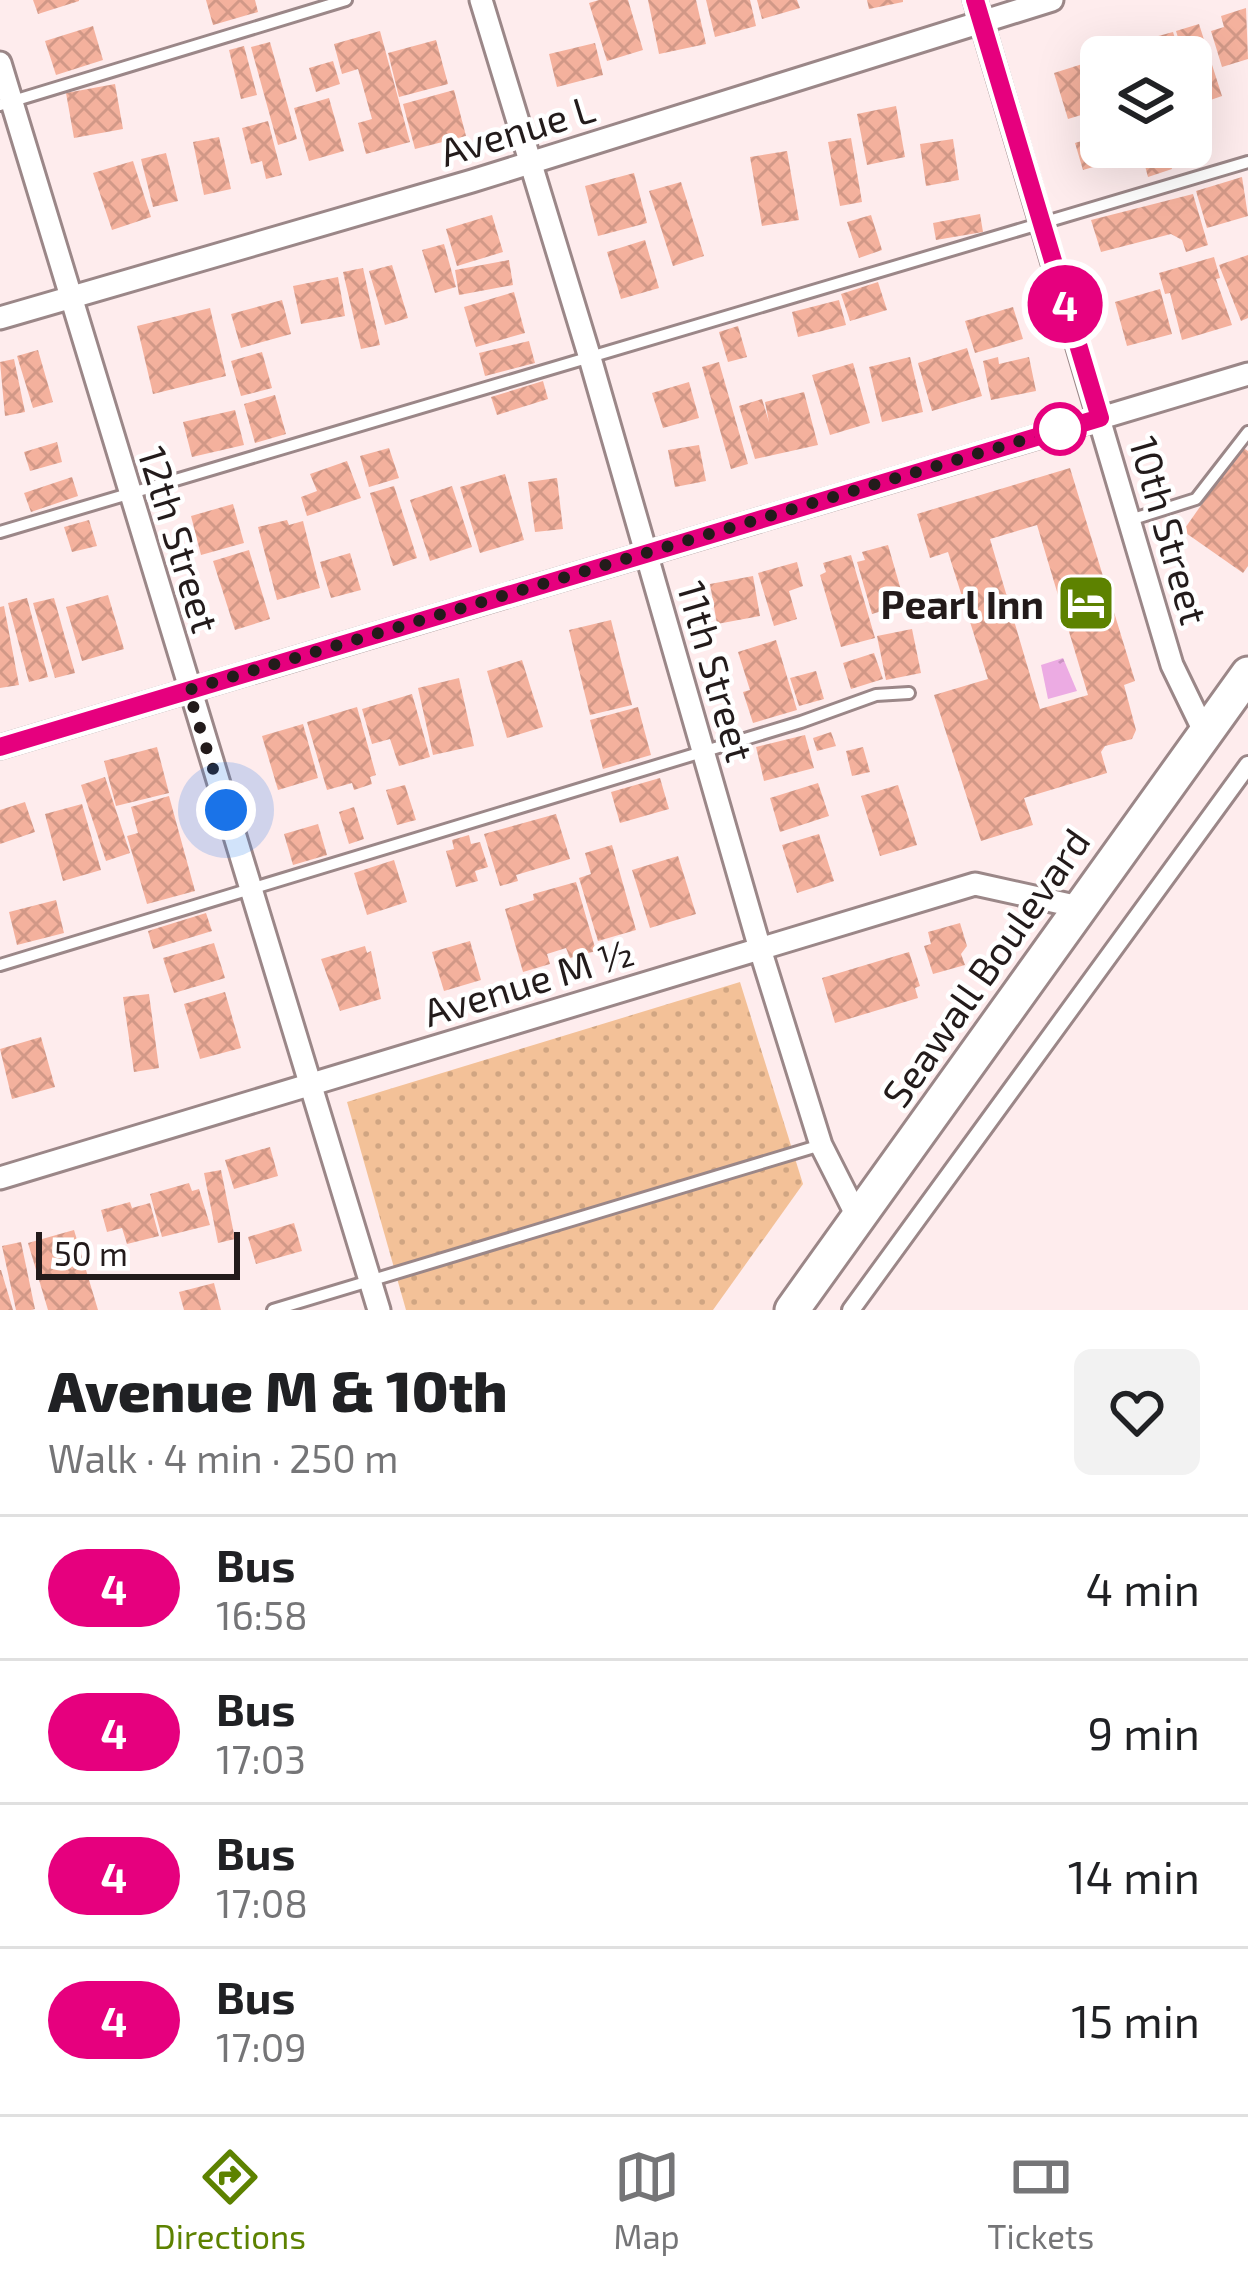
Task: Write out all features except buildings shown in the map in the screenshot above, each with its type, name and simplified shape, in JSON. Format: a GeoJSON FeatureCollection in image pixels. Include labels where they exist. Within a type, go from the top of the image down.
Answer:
{"type":"FeatureCollection","features":[{"type":"Feature","properties":{"kind":"main road","name":"Seawall Boulevard"},"geometry":{"type":"LineString","coordinates":[[791,1310],[1248,674]]}},
{"type":"Feature","properties":{"kind":"street","name":"11th Street"},"geometry":{"type":"LineString","coordinates":[[481,0],[760,949],[821,1145],[858,1218]]}},
{"type":"Feature","properties":{"kind":"street","name":"Avenue L"},"geometry":{"type":"LineString","coordinates":[[0,318],[530,163],[978,10],[1052,0]]}},
{"type":"Feature","properties":{"kind":"street","name":"10th Street"},"geometry":{"type":"LineString","coordinates":[[978,10],[1172,665],[1204,731]]}},
{"type":"Feature","properties":{"kind":"street","name":"12th Street"},"geometry":{"type":"LineString","coordinates":[[0,63],[5,103],[70,297],[379,1310]]}},
{"type":"Feature","properties":{"kind":"street"},"geometry":{"type":"LineString","coordinates":[[0,747],[1248,374]]}},
{"type":"Feature","properties":{"kind":"street"},"geometry":{"type":"LineString","coordinates":[[851,1310],[1248,765]]}},
{"type":"Feature","properties":{"kind":"street","name":"Avenue M ½"},"geometry":{"type":"LineString","coordinates":[[0,1178],[975,884],[1079,908]]}},
{"type":"Feature","properties":{"kind":"lane"},"geometry":{"type":"LineString","coordinates":[[5,103],[346,0]]}},
{"type":"Feature","properties":{"kind":"lane"},"geometry":{"type":"LineString","coordinates":[[0,532],[1248,162]]}},
{"type":"Feature","properties":{"kind":"lane"},"geometry":{"type":"LineString","coordinates":[[1130,520],[1196,500],[1248,432]]}},
{"type":"Feature","properties":{"kind":"lane"},"geometry":{"type":"LineString","coordinates":[[0,965],[801,722],[876,695],[909,692]]}},
{"type":"Feature","properties":{"kind":"lane"},"geometry":{"type":"LineString","coordinates":[[273,1310],[821,1145]]}},
{"type":"Feature","properties":{"kind":"shaded area"},"geometry":{"type":"Polygon","coordinates":[[[740,982],[803,1184],[713,1310],[406,1310],[347,1102],[740,982]]]}},
{"type":"Feature","properties":{"kind":"water"},"geometry":{"type":"Polygon","coordinates":[[[1063,658],[1077,691],[1048,699],[1041,665],[1063,658]]]}},
{"type":"Feature","properties":{"kind":"bus line","name":"4"},"geometry":{"type":"LineString","coordinates":[[0,747],[1100,418],[975,0]]}},
{"type":"Feature","properties":{"kind":"place","name":"Pearl Inn"},"geometry":{"type":"Point","coordinates":[1086,603]}},
{"type":"Feature","properties":{"kind":"route"},"geometry":{"type":"LineString","coordinates":[[226,810],[188,690],[1060,429]]}}]}
